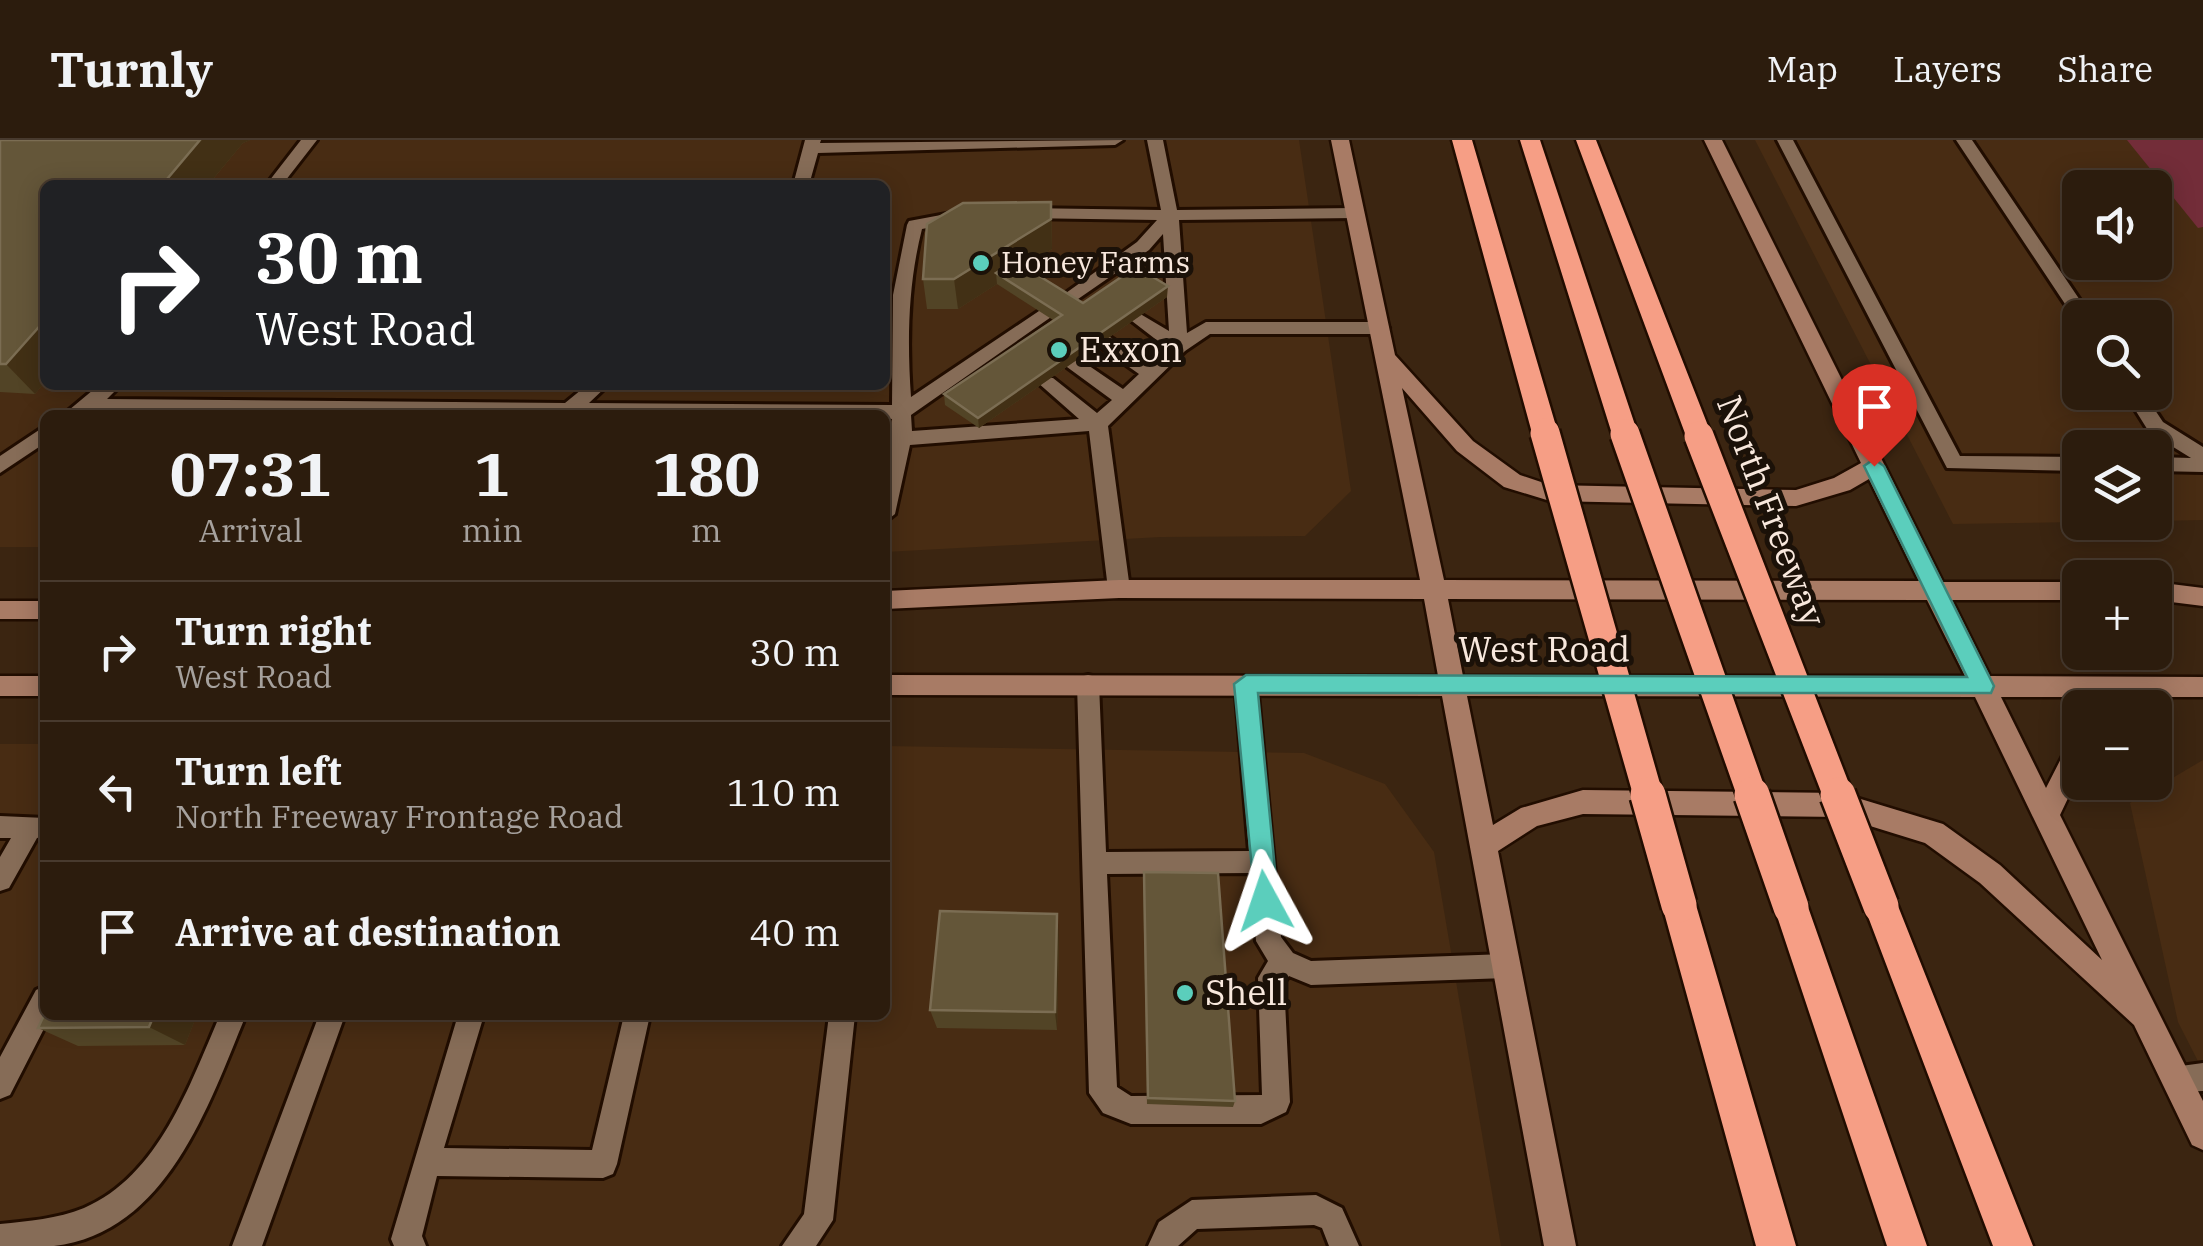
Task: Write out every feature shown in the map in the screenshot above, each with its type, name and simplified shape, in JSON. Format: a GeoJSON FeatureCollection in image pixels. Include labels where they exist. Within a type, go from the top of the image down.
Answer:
{"type":"FeatureCollection","features":[{"type":"Feature","properties":{"kind":"highway"},"geometry":{"type":"LineString","coordinates":[[1462,140],[1776,1246]]}},
{"type":"Feature","properties":{"kind":"highway"},"geometry":{"type":"LineString","coordinates":[[1530,140],[1625,434],[1907,1246]]}},
{"type":"Feature","properties":{"kind":"highway","name":"North Freeway"},"geometry":{"type":"LineString","coordinates":[[1586,140],[2013,1246]]}},
{"type":"Feature","properties":{"kind":"main road"},"geometry":{"type":"LineString","coordinates":[[1340,140],[1434,590],[1560,1246]]}},
{"type":"Feature","properties":{"kind":"main road"},"geometry":{"type":"LineString","coordinates":[[1713,140],[2148,1022],[2189,1078],[2203,1134]]}},
{"type":"Feature","properties":{"kind":"main road"},"geometry":{"type":"LineString","coordinates":[[1386,357],[1465,446],[1512,481],[1550,492],[1796,498],[1842,484],[1874,466]]}},
{"type":"Feature","properties":{"kind":"main road","name":"West Road"},"geometry":{"type":"LineString","coordinates":[[890,600],[1118,588],[2062,591]]}},
{"type":"Feature","properties":{"kind":"main road"},"geometry":{"type":"LineString","coordinates":[[2172,593],[2203,598]]}},
{"type":"Feature","properties":{"kind":"main road"},"geometry":{"type":"LineString","coordinates":[[0,610],[40,610]]}},
{"type":"Feature","properties":{"kind":"main road","name":"West Road"},"geometry":{"type":"LineString","coordinates":[[890,685],[2203,687]]}},
{"type":"Feature","properties":{"kind":"main road"},"geometry":{"type":"LineString","coordinates":[[0,686],[40,686]]}},
{"type":"Feature","properties":{"kind":"main road"},"geometry":{"type":"LineString","coordinates":[[2125,690],[2128,686]]}},
{"type":"Feature","properties":{"kind":"main road"},"geometry":{"type":"LineString","coordinates":[[2046,816],[2062,784]]}},
{"type":"Feature","properties":{"kind":"main road"},"geometry":{"type":"LineString","coordinates":[[1484,846],[1530,816],[1583,802],[1842,805],[1933,833],[1990,874],[2148,1022]]}},
{"type":"Feature","properties":{"kind":"lane"},"geometry":{"type":"LineString","coordinates":[[278,180],[309,140]]}},
{"type":"Feature","properties":{"kind":"lane"},"geometry":{"type":"LineString","coordinates":[[802,180],[812,144],[1115,140]]}},
{"type":"Feature","properties":{"kind":"lane"},"geometry":{"type":"LineString","coordinates":[[1155,140],[1170,215],[1180,347]]}},
{"type":"Feature","properties":{"kind":"lane"},"geometry":{"type":"LineString","coordinates":[[1785,140],[1954,464],[2062,464]]}},
{"type":"Feature","properties":{"kind":"lane"},"geometry":{"type":"LineString","coordinates":[[1964,140],[2071,300]]}},
{"type":"Feature","properties":{"kind":"lane"},"geometry":{"type":"LineString","coordinates":[[890,492],[902,439],[898,343],[902,268],[915,226],[976,213]]}},
{"type":"Feature","properties":{"kind":"lane"},"geometry":{"type":"LineString","coordinates":[[996,213],[1355,214]]}},
{"type":"Feature","properties":{"kind":"lane"},"geometry":{"type":"LineString","coordinates":[[1065,302],[1142,246],[1170,215]]}},
{"type":"Feature","properties":{"kind":"lane"},"geometry":{"type":"LineString","coordinates":[[1089,285],[1106,298]]}},
{"type":"Feature","properties":{"kind":"lane"},"geometry":{"type":"LineString","coordinates":[[890,412],[902,412],[966,368],[1006,353],[1034,334],[1045,315]]}},
{"type":"Feature","properties":{"kind":"lane"},"geometry":{"type":"LineString","coordinates":[[1138,318],[1180,347]]}},
{"type":"Feature","properties":{"kind":"lane"},"geometry":{"type":"LineString","coordinates":[[902,439],[1098,424],[1180,347],[1206,328],[1380,328]]}},
{"type":"Feature","properties":{"kind":"lane"},"geometry":{"type":"LineString","coordinates":[[1104,341],[1153,376]]}},
{"type":"Feature","properties":{"kind":"lane"},"geometry":{"type":"LineString","coordinates":[[1073,363],[1126,400]]}},
{"type":"Feature","properties":{"kind":"lane"},"geometry":{"type":"LineString","coordinates":[[966,368],[982,380]]}},
{"type":"Feature","properties":{"kind":"lane"},"geometry":{"type":"LineString","coordinates":[[1046,382],[1098,424],[1118,588]]}},
{"type":"Feature","properties":{"kind":"lane"},"geometry":{"type":"LineString","coordinates":[[79,410],[105,390]]}},
{"type":"Feature","properties":{"kind":"lane"},"geometry":{"type":"LineString","coordinates":[[569,410],[593,390]]}},
{"type":"Feature","properties":{"kind":"lane"},"geometry":{"type":"LineString","coordinates":[[1014,404],[1043,428]]}},
{"type":"Feature","properties":{"kind":"lane"},"geometry":{"type":"LineString","coordinates":[[2145,410],[2156,427],[2203,456]]}},
{"type":"Feature","properties":{"kind":"lane"},"geometry":{"type":"LineString","coordinates":[[4,459],[40,436]]}},
{"type":"Feature","properties":{"kind":"lane"},"geometry":{"type":"LineString","coordinates":[[2172,464],[2203,465]]}},
{"type":"Feature","properties":{"kind":"lane"},"geometry":{"type":"LineString","coordinates":[[1088,684],[1103,1093],[1113,1103],[1130,1110],[1261,1110],[1276,1102],[1271,978],[1284,962]]}},
{"type":"Feature","properties":{"kind":"lane"},"geometry":{"type":"LineString","coordinates":[[1246,684],[1269,940],[1284,962],[1311,973],[1506,966]]}},
{"type":"Feature","properties":{"kind":"lane"},"geometry":{"type":"LineString","coordinates":[[0,827],[37,827]]}},
{"type":"Feature","properties":{"kind":"lane"},"geometry":{"type":"LineString","coordinates":[[0,880],[37,827]]}},
{"type":"Feature","properties":{"kind":"lane"},"geometry":{"type":"LineString","coordinates":[[1094,863],[1262,862]]}},
{"type":"Feature","properties":{"kind":"lane"},"geometry":{"type":"LineString","coordinates":[[0,1085],[40,1009]]}},
{"type":"Feature","properties":{"kind":"lane"},"geometry":{"type":"LineString","coordinates":[[0,1239],[44,1237],[79,1227],[113,1209],[144,1183],[170,1154],[187,1123],[231,1020]]}},
{"type":"Feature","properties":{"kind":"lane"},"geometry":{"type":"LineString","coordinates":[[246,1246],[330,1020]]}},
{"type":"Feature","properties":{"kind":"lane"},"geometry":{"type":"LineString","coordinates":[[411,1246],[406,1238],[469,1020]]}},
{"type":"Feature","properties":{"kind":"lane"},"geometry":{"type":"LineString","coordinates":[[426,1162],[604,1164],[636,1020]]}},
{"type":"Feature","properties":{"kind":"lane"},"geometry":{"type":"LineString","coordinates":[[797,1246],[818,1220],[841,1020]]}},
{"type":"Feature","properties":{"kind":"lane"},"geometry":{"type":"LineString","coordinates":[[1163,1246],[1169,1232],[1192,1215],[1316,1210],[1332,1218],[1344,1246]]}},
{"type":"Feature","properties":{"kind":"shaded area"},"geometry":{"type":"Polygon","coordinates":[[[0,140],[1299,140],[1351,491],[1305,536],[1161,537],[890,552],[890,410],[40,410],[40,547],[0,547],[0,140]]]}},
{"type":"Feature","properties":{"kind":"shaded area"},"geometry":{"type":"Polygon","coordinates":[[[1755,140],[2203,140],[2203,520],[2172,521],[2172,430],[2062,430],[2062,522],[1953,524],[1755,140]]]}},
{"type":"Feature","properties":{"kind":"shaded area"},"geometry":{"type":"Polygon","coordinates":[[[2127,140],[2203,140],[2203,227],[2198,228],[2172,196],[2172,170],[2151,170],[2127,140]]]}},
{"type":"Feature","properties":{"kind":"shaded area"},"geometry":{"type":"Polygon","coordinates":[[[0,744],[40,744],[40,1020],[890,1020],[890,746],[1304,753],[1385,784],[1434,852],[1501,1246],[0,1246],[0,744]]]}},
{"type":"Feature","properties":{"kind":"shaded area"},"geometry":{"type":"Polygon","coordinates":[[[2203,760],[2203,1071],[2178,1022],[2130,803],[2172,800],[2172,778],[2203,760]]]}},
{"type":"Feature","properties":{"kind":"building"},"geometry":{"type":"Polygon","coordinates":[[[0,140],[200,140],[166,180],[40,180],[40,326],[6,364],[0,364],[0,140]]]}},
{"type":"Feature","properties":{"kind":"building"},"geometry":{"type":"Polygon","coordinates":[[[1051,202],[1051,219],[954,279],[923,279],[927,224],[963,203],[1051,202]]]}},
{"type":"Feature","properties":{"kind":"building","name":"Exxon"},"geometry":{"type":"Polygon","coordinates":[[[1015,261],[1083,303],[1136,267],[1168,286],[978,418],[944,394],[1062,315],[996,273],[1015,261]]]}},
{"type":"Feature","properties":{"kind":"building","name":"Shell"},"geometry":{"type":"Polygon","coordinates":[[[1144,872],[1218,873],[1235,1101],[1148,1098],[1144,872]]]}},
{"type":"Feature","properties":{"kind":"building"},"geometry":{"type":"Polygon","coordinates":[[[940,911],[1057,914],[1055,1012],[930,1010],[940,911]]]}},
{"type":"Feature","properties":{"kind":"building"},"geometry":{"type":"Polygon","coordinates":[[[42,1020],[152,1020],[149,1027],[38,1028],[42,1020]]]}},
{"type":"Feature","properties":{"kind":"place","name":"Honey Farms"},"geometry":{"type":"Point","coordinates":[981,263]}},
{"type":"Feature","properties":{"kind":"place","name":"Exxon"},"geometry":{"type":"Point","coordinates":[1059,350]}},
{"type":"Feature","properties":{"kind":"place","name":"Shell"},"geometry":{"type":"Point","coordinates":[1185,993]}},
{"type":"Feature","properties":{"kind":"route"},"geometry":{"type":"LineString","coordinates":[[1265,901],[1246,684],[1982,686],[1874,466]]}}]}
